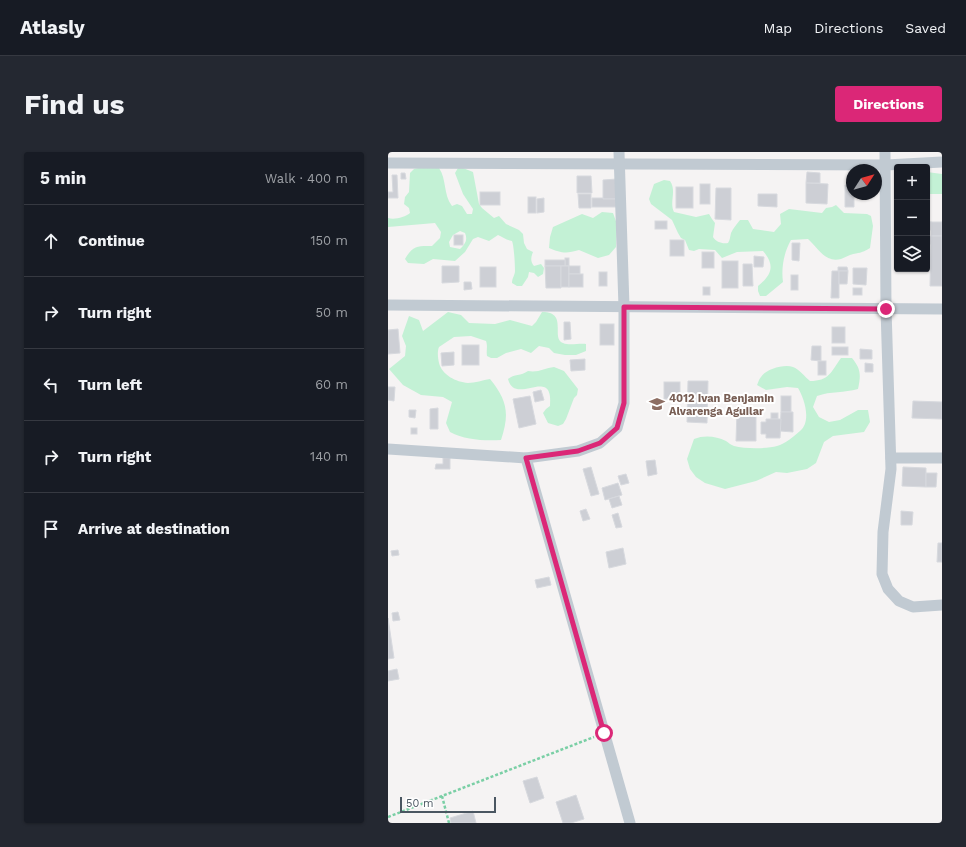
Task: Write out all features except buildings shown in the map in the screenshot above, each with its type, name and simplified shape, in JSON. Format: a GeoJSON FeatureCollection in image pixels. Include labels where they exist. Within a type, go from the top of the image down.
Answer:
{"type":"FeatureCollection","features":[{"type":"Feature","properties":{"kind":"street"},"geometry":{"type":"LineString","coordinates":[[388,449],[526,458],[578,451],[600,443],[617,428],[624,403],[624,307],[618,164],[619,152]]}},
{"type":"Feature","properties":{"kind":"street"},"geometry":{"type":"LineString","coordinates":[[885,152],[886,309],[891,469],[883,532],[882,574],[888,589],[899,601],[913,607],[942,605]]}},
{"type":"Feature","properties":{"kind":"street"},"geometry":{"type":"LineString","coordinates":[[388,163],[886,165],[942,162]]}},
{"type":"Feature","properties":{"kind":"street"},"geometry":{"type":"LineString","coordinates":[[388,305],[942,309]]}},
{"type":"Feature","properties":{"kind":"street"},"geometry":{"type":"LineString","coordinates":[[526,458],[630,823]]}},
{"type":"Feature","properties":{"kind":"street"},"geometry":{"type":"LineString","coordinates":[[890,458],[942,458]]}},
{"type":"Feature","properties":{"kind":"path"},"geometry":{"type":"LineString","coordinates":[[388,817],[604,733]]}},
{"type":"Feature","properties":{"kind":"path"},"geometry":{"type":"LineString","coordinates":[[442,796],[449,823]]}},
{"type":"Feature","properties":{"kind":"green space"},"geometry":{"type":"Polygon","coordinates":[[[426,166],[439,168],[443,177],[447,197],[452,206],[457,204],[462,206],[467,214],[472,214],[473,209],[463,194],[455,173],[458,168],[463,168],[473,172],[479,204],[494,218],[499,216],[506,224],[519,230],[523,234],[524,243],[527,249],[533,252],[531,259],[534,266],[541,264],[544,268],[543,274],[538,277],[534,273],[529,272],[528,277],[522,286],[517,286],[512,283],[515,271],[512,241],[498,235],[489,241],[478,237],[473,239],[465,252],[455,261],[433,259],[424,264],[408,263],[405,259],[413,249],[419,246],[432,246],[440,238],[441,232],[435,223],[388,227],[388,218],[400,218],[410,213],[409,208],[404,204],[405,197],[409,192],[410,173],[414,169],[426,166]],[[460,231],[453,235],[449,242],[450,247],[460,249],[466,242],[465,233],[460,231]]]}},
{"type":"Feature","properties":{"kind":"green space"},"geometry":{"type":"Polygon","coordinates":[[[930,172],[942,174],[942,194],[930,194],[930,172]]]}},
{"type":"Feature","properties":{"kind":"green space"},"geometry":{"type":"Polygon","coordinates":[[[664,180],[670,181],[672,185],[672,204],[674,212],[696,217],[709,214],[715,223],[713,237],[719,242],[728,243],[732,231],[740,220],[748,220],[753,229],[774,232],[781,224],[780,214],[789,209],[822,213],[826,208],[836,205],[844,213],[867,214],[871,216],[873,226],[870,248],[835,260],[826,257],[808,239],[791,240],[784,260],[782,271],[783,282],[766,296],[760,296],[758,286],[769,274],[771,266],[770,261],[763,251],[737,252],[722,258],[715,250],[689,250],[685,240],[681,238],[672,220],[651,204],[649,199],[654,184],[664,180]]]}},
{"type":"Feature","properties":{"kind":"green space"},"geometry":{"type":"Polygon","coordinates":[[[602,212],[613,213],[617,224],[616,247],[609,255],[598,258],[579,250],[564,252],[549,248],[553,227],[582,214],[593,218],[602,212]]]}},
{"type":"Feature","properties":{"kind":"green space"},"geometry":{"type":"Polygon","coordinates":[[[448,312],[461,315],[469,323],[495,324],[510,320],[532,326],[542,312],[550,313],[555,316],[557,320],[559,340],[563,343],[569,344],[586,344],[586,351],[576,355],[565,355],[554,353],[549,348],[539,346],[531,353],[521,349],[506,353],[497,358],[491,358],[487,356],[486,341],[471,336],[454,337],[439,347],[439,363],[446,374],[454,379],[468,383],[490,379],[500,394],[505,407],[506,414],[501,440],[481,440],[462,437],[450,432],[446,423],[452,402],[443,397],[421,395],[403,385],[389,369],[405,356],[406,346],[402,336],[409,316],[419,320],[423,331],[448,312]]]}},
{"type":"Feature","properties":{"kind":"green space"},"geometry":{"type":"Polygon","coordinates":[[[841,358],[852,358],[859,369],[860,380],[858,389],[827,393],[817,396],[813,407],[819,417],[829,422],[840,420],[858,410],[868,410],[870,422],[864,432],[833,436],[824,442],[816,463],[807,469],[787,473],[776,472],[756,481],[725,489],[705,483],[696,477],[690,469],[687,459],[694,439],[714,437],[722,439],[733,446],[768,448],[783,444],[804,427],[806,421],[806,410],[803,398],[798,388],[787,387],[766,390],[757,385],[763,374],[776,368],[789,366],[797,369],[810,381],[816,381],[829,375],[841,358]]]}},
{"type":"Feature","properties":{"kind":"green space"},"geometry":{"type":"Polygon","coordinates":[[[554,367],[564,371],[578,389],[577,395],[574,398],[566,419],[563,424],[558,426],[548,423],[543,413],[550,406],[550,394],[546,388],[540,386],[518,389],[512,386],[508,379],[528,371],[538,371],[554,367]]]}},
{"type":"Feature","properties":{"kind":"place","name":"4012 Ivan Benjamin Alvarenga Aguilar"},"geometry":{"type":"Point","coordinates":[657,404]}},
{"type":"Feature","properties":{"kind":"route"},"geometry":{"type":"LineString","coordinates":[[604,733],[526,458],[578,451],[600,443],[617,428],[624,403],[624,307],[886,309]]}}]}
